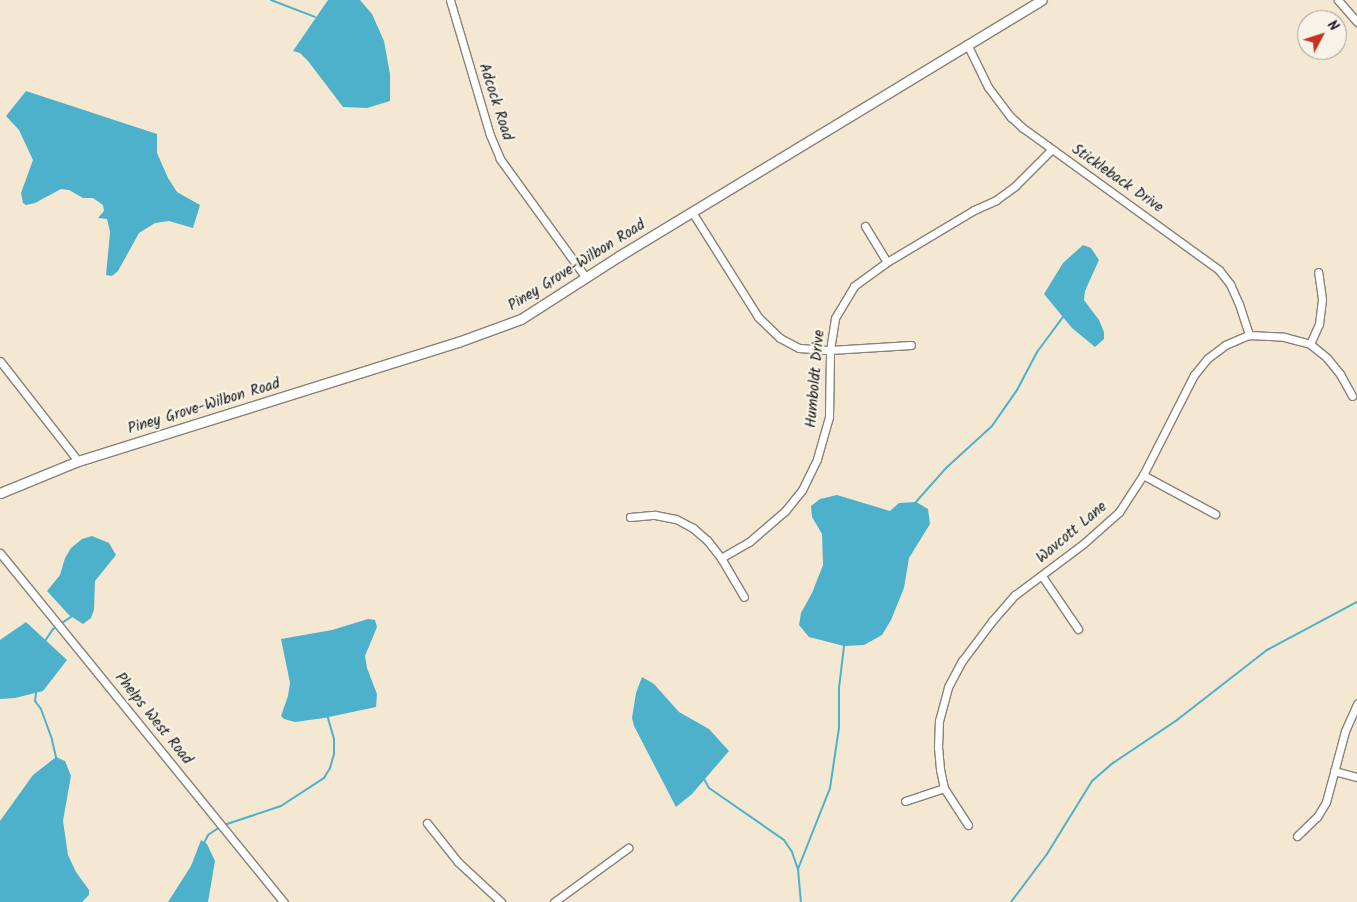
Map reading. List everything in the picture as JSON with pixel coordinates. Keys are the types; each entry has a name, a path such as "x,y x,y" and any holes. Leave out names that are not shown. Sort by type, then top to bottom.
{"street":[{"name":"Adcock Road","path":"450,0 490,135 500,159 586,278"},
{"name":"Piney Grove-Wilbon Road","path":"0,493 78,461 449,344 521,319 692,212 1042,0"},
{"path":"1338,0 1357,22"},
{"name":"Stickleback Drive","path":"967,44 988,87 1011,117 1052,150 1219,270 1230,284 1249,335"},
{"name":"Humboldt Drive","path":"721,558 749,542 785,511 802,490 819,452 829,417 830,350 835,318 845,298 854,286 887,262 974,210 996,200 1015,186 1052,150"},
{"path":"692,212 758,317 780,338 800,348 830,350 911,345"},
{"path":"865,226 887,262"},
{"path":"1310,344 1319,324 1322,299 1318,272"},
{"name":"Wavcott Lane","path":"968,825 944,788 938,748 939,721 948,687 962,661 992,621 1015,595 1110,522 1125,504 1143,475 1194,375 1208,358 1225,345 1249,335 1284,337 1310,344 1327,358 1340,374 1352,396"},
{"path":"0,361 78,461"},
{"path":"1143,475 1215,514"},
{"path":"630,517 655,515 676,519 694,528 708,540 744,597"},
{"name":"Phelps West Road","path":"0,553 284,902"},
{"path":"1042,576 1078,629"},
{"path":"1297,836 1312,824 1322,809 1345,731 1357,704"},
{"path":"1334,771 1357,777"},
{"path":"905,801 944,788"},
{"path":"427,823 458,862 501,902"},
{"path":"554,902 628,848"}],"water":[{"path":"328,0 360,0 372,14 384,41 390,74 390,101 367,108 343,107 308,61 300,53 293,51"},
{"path":"26,91 157,134 157,153 168,178 177,192 200,205 193,228 169,221 155,223 139,233 118,271 112,276 106,275 110,232 107,219 98,218 104,211 103,205 93,198 83,198 69,190 61,189 35,203 26,205 23,203 21,193 33,160 19,130 6,116"},
{"path":"1083,245 1091,248 1099,260 1085,291 1084,300 1099,320 1104,332 1104,339 1095,347 1072,328 1044,294 1063,263"},
{"path":"837,495 890,511 899,503 916,502 928,509 930,524 909,558 904,588 891,620 882,635 864,645 844,646 809,637 799,625 801,613 812,593 823,565 822,534 812,517 811,506 820,499"},
{"path":"92,536 109,543 116,555 95,581 94,610 91,618 83,624 69,615 47,591 60,575 65,558 71,548 82,539"},
{"path":"368,619 375,620 377,627 365,656 367,668 377,694 376,707 295,722 284,719 281,716 290,683 281,639 332,630"},
{"path":"26,622 67,660 43,691 15,698 0,699 0,640"},
{"path":"642,677 654,684 679,712 709,729 729,751 692,794 676,807 634,726 632,718 636,693"},
{"path":"56,757 65,761 71,776 63,821 68,855 76,872 89,890 89,895 82,902 0,902 0,821 33,775"},
{"path":"201,840 207,844 215,861 208,902 168,902 191,866"}],"waterway":[{"path":"271,0 315,17"},
{"path":"915,503 946,468 992,426 1017,390 1037,352 1063,317"},
{"path":"1011,902 1047,854 1092,781 1113,763 1177,720 1267,650 1357,602"},
{"path":"45,641 53,629 72,616"},
{"path":"798,869 830,788 839,728 839,688 844,646"},
{"path":"36,692 35,701 41,709 56,758"},
{"path":"224,825 281,806 324,778 330,768 334,754 334,739 327,715"},
{"path":"704,779 709,788 784,840 792,852 798,869 801,902"},
{"path":"204,843 208,835 220,827"}]}
